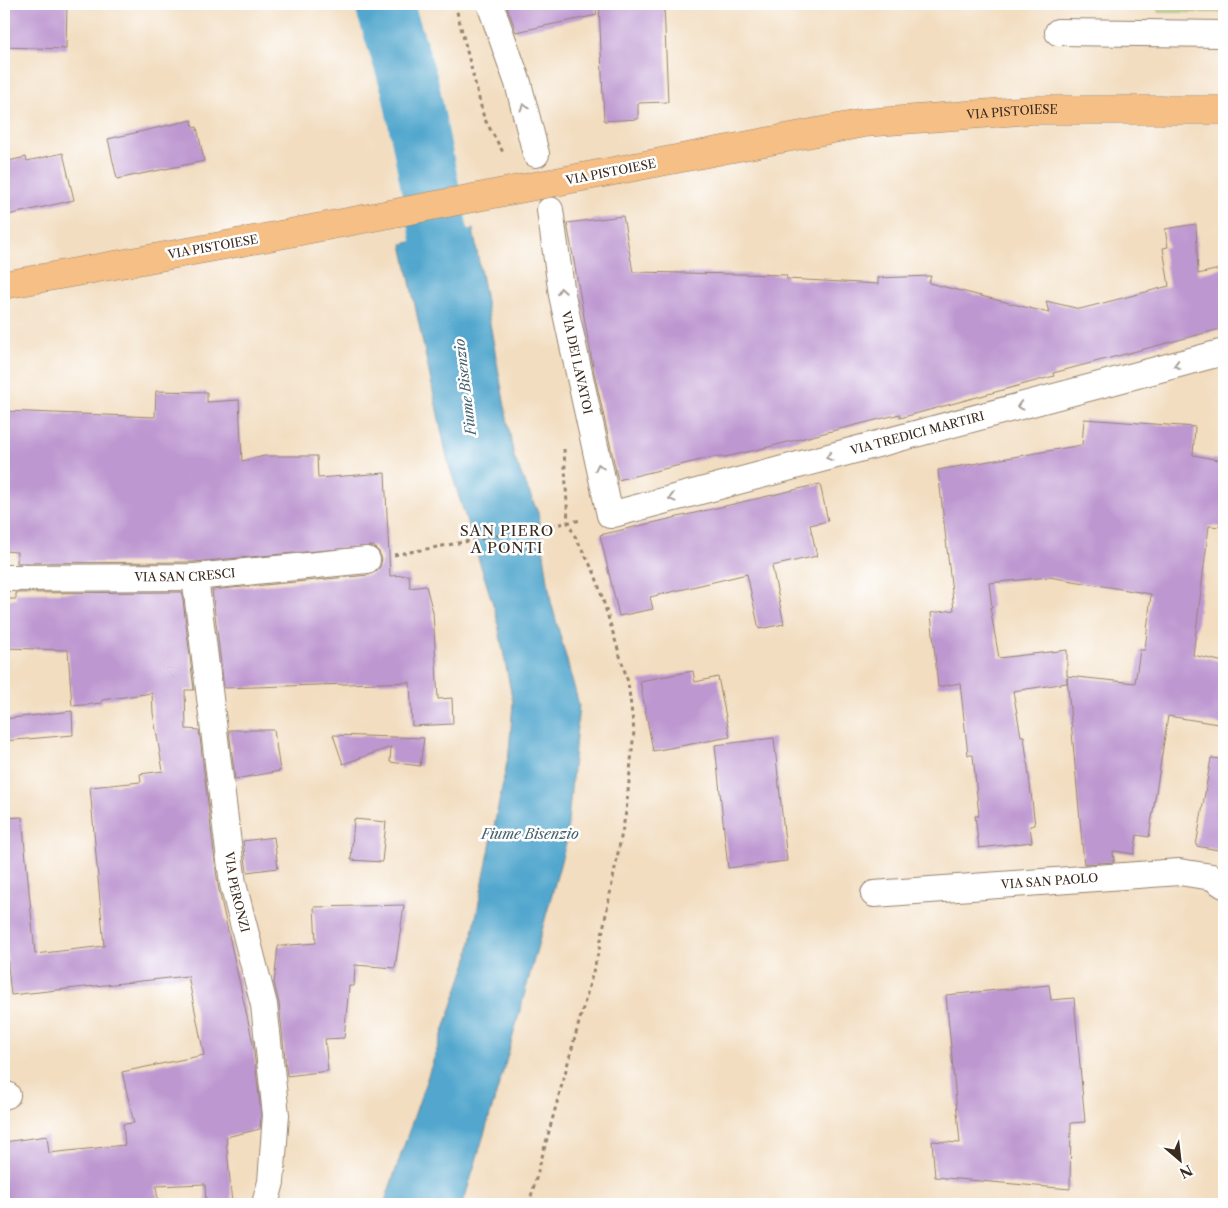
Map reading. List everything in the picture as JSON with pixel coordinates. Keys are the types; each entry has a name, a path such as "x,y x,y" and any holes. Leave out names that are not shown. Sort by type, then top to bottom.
{"main road":[{"name":"VIA PISTOIESE","path":"4,285 524,189 864,123 1032,110 1224,110"}],"street":[{"path":"490,4 518,83 536,154"},
{"path":"1058,32 1222,34"},
{"name":"VIA DEI LAVATOI","path":"550,210 598,517"},
{"name":"VIA TREDICI MARTIRI","path":"598,517 1224,352"},
{"name":"VIA SAN CRESCI","path":"4,578 195,576 367,560"},
{"name":"VIA PERONZI","path":"195,576 233,884 264,1005 276,1115 272,1182 265,1204"},
{"name":"VIA SAN PAOLO","path":"874,894 1179,872 1212,877 1224,884"}],"path":[{"path":"455,4 484,118 524,189"},
{"path":"1222,34 1224,110"},
{"path":"418,550 598,517"},
{"path":"529,1204 599,950 626,812 634,730 628,682 595,574 568,523"}],"green space":[{"path":"1158,4 1224,4 1224,12 1158,12"}],"water":[{"name":"Fiume Bisenzio","path":"473,229 514,457 538,513 551,602 579,705 566,843 505,1065 463,1204 384,1204 467,962 509,752 513,703 496,614 448,462 402,244"}],"building":[{"path":"4,4 67,4 66,49 4,47"},
{"path":"506,4 595,4 597,15 516,32"},
{"path":"599,4 664,4 668,102 638,103 638,119 604,121"},
{"path":"192,120 193,128 197,127 204,161 117,179 108,139"},
{"path":"63,153 74,200 4,216 4,162 26,157 27,161"},
{"path":"623,216 633,272 786,275 787,279 878,284 878,278 931,276 929,283 1049,313 1046,301 1080,309 1169,286 1163,248 1168,247 1165,229 1196,224 1198,274 1224,268 1224,328 1053,373 1054,376 900,418 900,414 760,449 725,457 713,457 618,480 594,372 567,223"},
{"path":"156,391 207,392 207,402 239,400 242,461 265,456 317,456 318,478 385,473 390,576 409,575 410,588 426,586 433,612 438,699 452,698 453,724 412,726 410,682 224,688 212,590 369,575 380,567 382,559 379,552 373,546 194,562 17,563 17,552 4,551 4,411 155,417"},
{"path":"1084,419 1195,427 1193,455 1224,461 1224,527 1209,526 1193,655 1224,662 1224,725 1168,716 1149,837 1137,835 1134,854 1113,851 1114,862 1084,864 1067,677 1067,683 1013,691 1021,736 1024,736 1035,825 1030,826 1032,842 979,848 975,816 979,816 973,755 968,755 960,683 938,687 931,613 954,610 938,470 1082,445","holes":["1049,577 1151,594 1145,650 1140,650 1135,683 1067,676 1067,650 999,658 990,607 992,607 989,583"]},
{"path":"820,484 828,521 810,525 817,556 772,566 784,624 759,629 747,574 650,597 653,609 619,616 600,535"},
{"path":"182,592 194,690 185,690 186,729 199,730 218,886 253,1043 261,1115 260,1129 226,1137 232,1204 206,1204 205,1184 156,1186 158,1201 124,1204 4,1204 4,1142 47,1136 49,1153 125,1145 123,1124 134,1123 122,1072 204,1055 188,976 11,995 4,926 4,818 22,817 35,954 104,946 90,787 141,782 140,774 163,771 153,713 152,693 102,700 102,703 72,706 68,650 4,648 4,599 16,599 16,593"},
{"path":"693,671 695,682 718,677 730,737 653,751 640,681"},
{"path":"72,711 73,735 4,741 4,719"},
{"path":"229,730 274,730 280,771 235,779"},
{"path":"333,735 424,738 420,766 390,762 391,747 343,764"},
{"path":"774,738 787,861 728,868 715,745"},
{"path":"1211,758 1224,759 1224,851 1196,846"},
{"path":"354,819 386,822 382,862 351,860"},
{"path":"274,837 278,868 247,872 243,841"},
{"path":"404,905 395,968 355,965 354,986 349,986 344,1038 325,1039 328,1071 287,1076 279,1003 274,983 278,946 316,943 314,907"},
{"path":"1049,985 1051,1000 1074,998 1085,1122 1071,1123 1070,1189 935,1177 932,1141 960,1143 946,995"}],"waterway":[{"name":"Fiume Bisenzio","path":"384,4 410,86 455,313"}],"district":[{"name":"SAN PIERO A PONTI","path":"507,540"}]}
